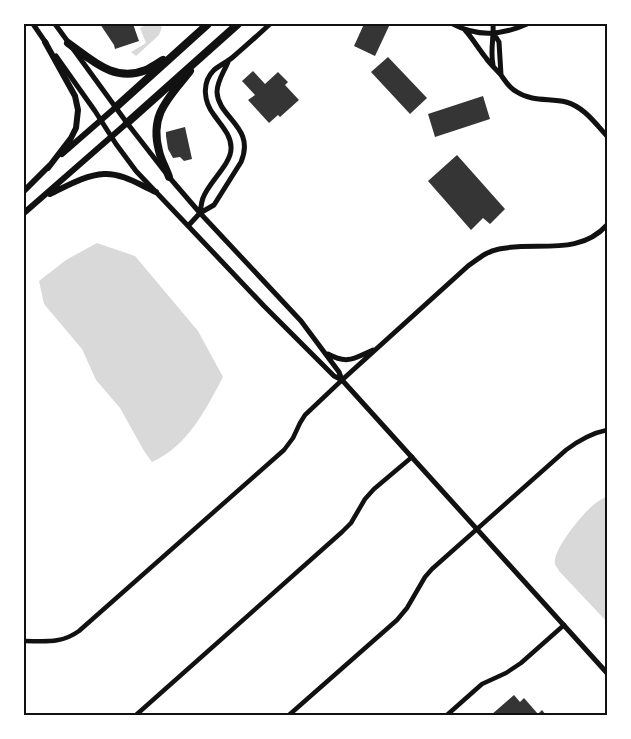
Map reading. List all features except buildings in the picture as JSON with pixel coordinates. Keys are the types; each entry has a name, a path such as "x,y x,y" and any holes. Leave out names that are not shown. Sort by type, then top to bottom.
{"highway":[{"path":"116,107 208,24"},
{"path":"127,123 238,24"},
{"path":"68,43 98,65 124,74 146,70 178,51"},
{"path":"169,177 159,153 156,125 166,101 204,54"}],"main road":[{"path":"45,42 75,96 78,110 76,128 71,138 48,168"},
{"path":"24,191 116,107"},
{"path":"24,213 127,123"},
{"path":"42,198 85,178 105,174 126,178 156,192"}],"street":[{"path":"33,24 136,171 264,306 334,376 342,380 607,673"},
{"path":"56,24 127,123 169,177 200,214 301,320 339,372 342,380"},
{"path":"200,214 203,198 224,166 232,148 228,134 212,113 205,96 209,77 215,69 228,62 270,24"},
{"path":"453,24 465,30 494,34 527,24"},
{"path":"493,24 494,34 491,43 492,62 495,69"},
{"path":"465,30 474,39 485,57 508,85 517,93 537,99 564,101 580,108 607,136"},
{"path":"494,34 500,46 501,75"},
{"path":"188,226 200,214 214,205 244,156 244,141 241,134 221,105 218,97 218,83 228,62"},
{"path":"24,641 60,640 70,637 79,631 284,450 294,438 305,415 464,269 485,254 498,249 581,243 593,237 607,225"},
{"path":"325,352 337,359 346,361 377,349"},
{"path":"289,715 397,620 408,608 425,576 477,529 566,450 590,435 607,430"},
{"path":"136,715 342,532 351,523 365,499 412,457"},
{"path":"447,715 482,684 506,673 521,663 564,625"}],"shaded area":[{"path":"148,24 157,24 162,27 159,35 136,56 131,52 146,43 140,28"},
{"path":"97,243 135,256 198,331 223,377 203,414 186,437 165,455 152,462 120,408 96,380 82,349 44,304 39,281 66,260"},
{"path":"607,496 607,622 559,571 555,564 555,558 562,543 574,526 586,512"}]}
